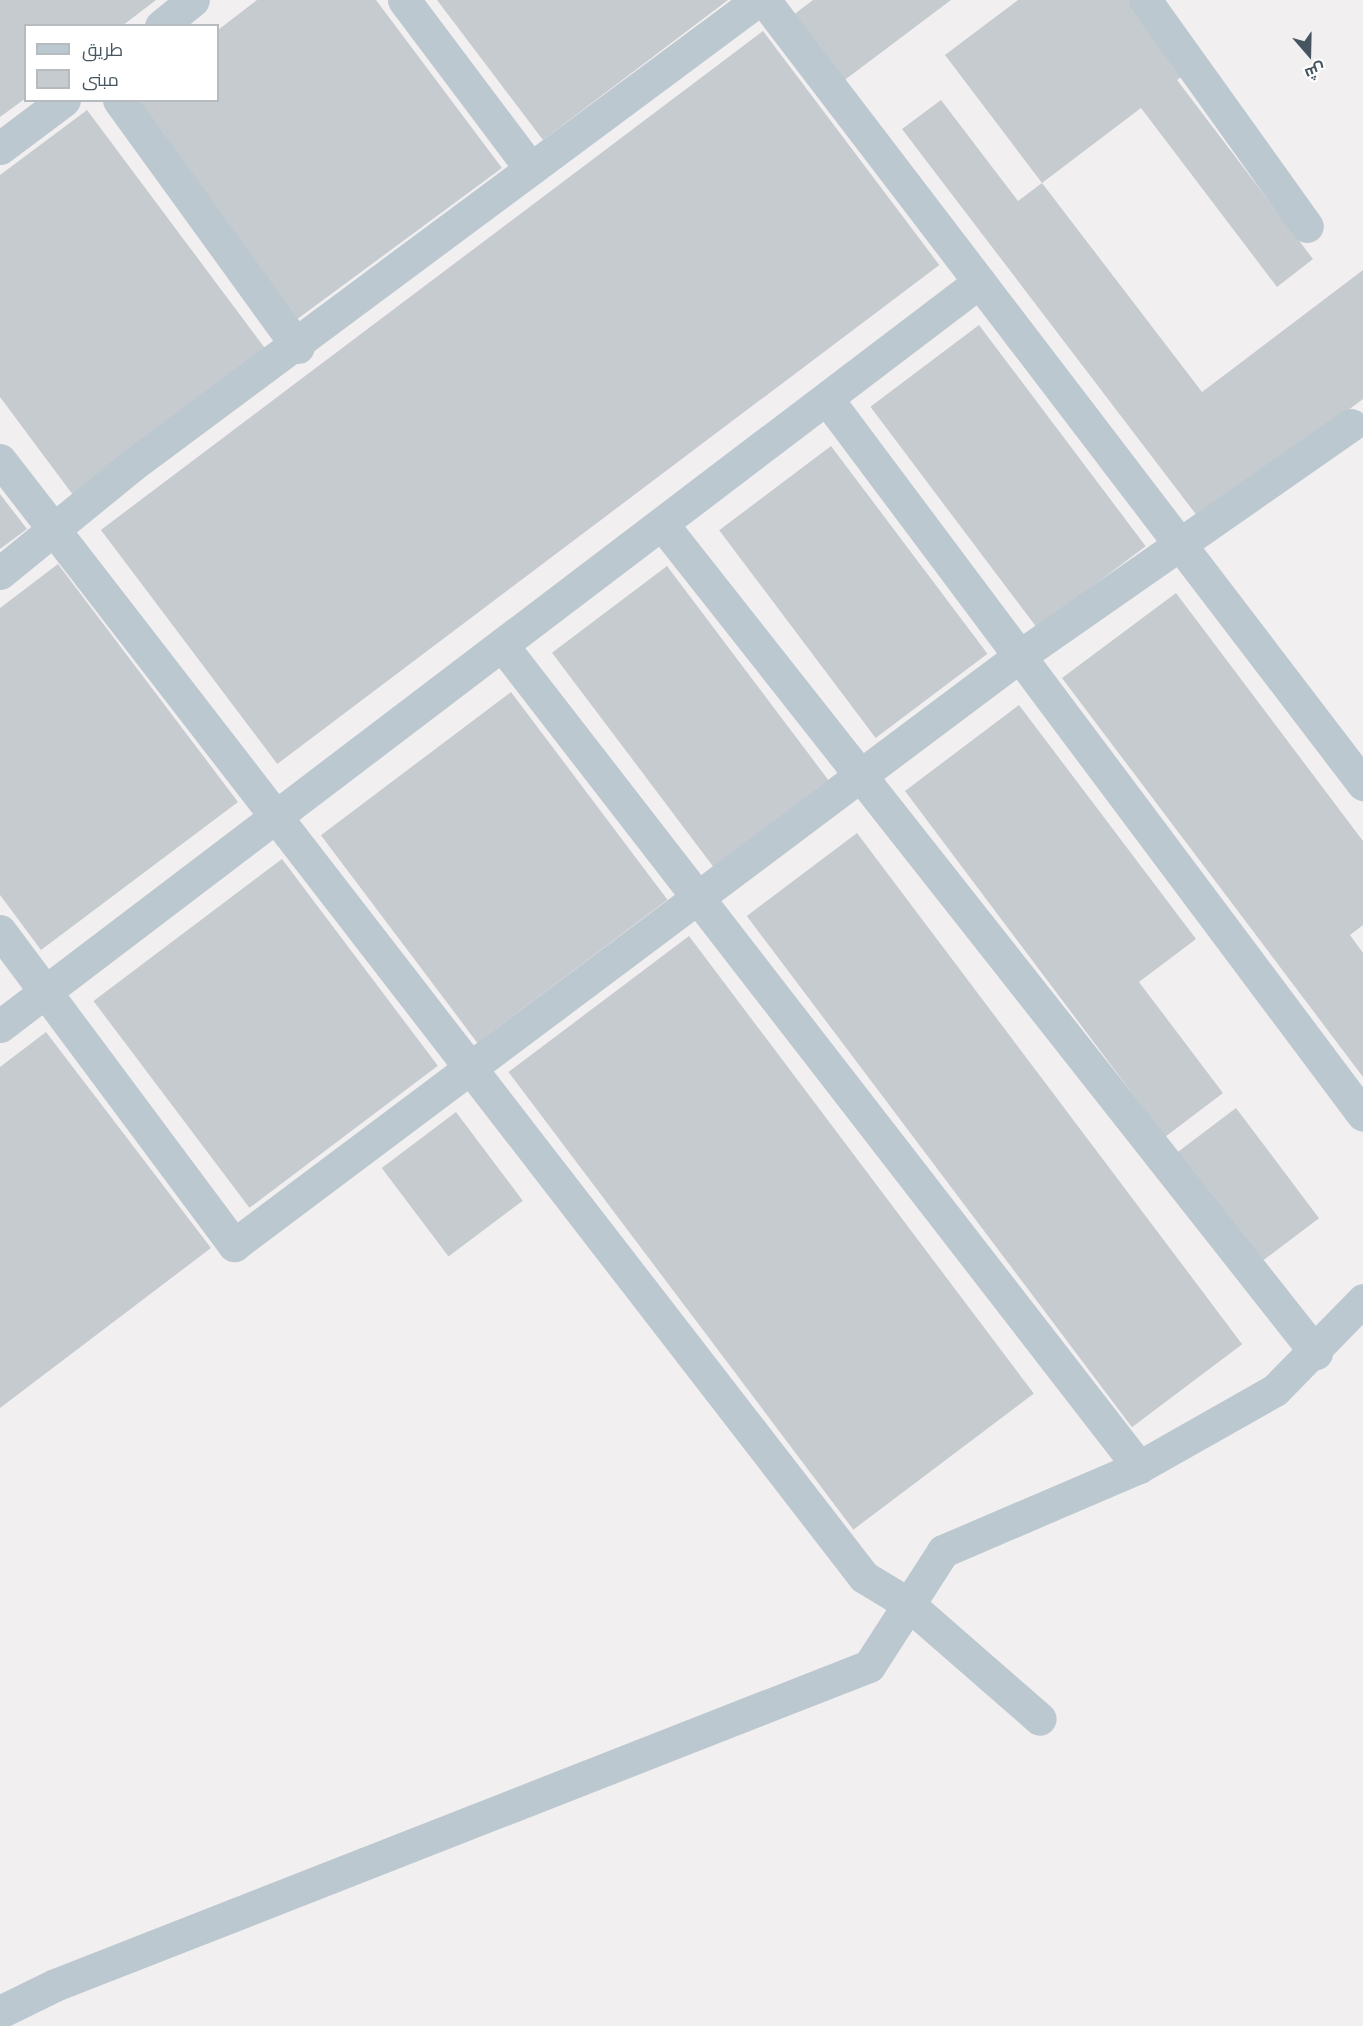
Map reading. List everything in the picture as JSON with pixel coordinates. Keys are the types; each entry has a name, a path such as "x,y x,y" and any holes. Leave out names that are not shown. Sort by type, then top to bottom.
{"street":[{"path":"163,24 193,0"},
{"path":"404,0 531,169"},
{"path":"0,573 131,466 298,346 758,0"},
{"path":"764,0 1363,784"},
{"path":"1145,0 1306,226"},
{"path":"0,148 61,102"},
{"path":"120,102 298,346"},
{"path":"0,1026 979,282"},
{"path":"827,399 1021,655 1363,1115"},
{"path":"0,931 234,1245 469,1066 1021,655 1178,543 1351,425"},
{"path":"0,460 864,1578 907,1603 1040,1719"},
{"path":"662,524 1316,1353"},
{"path":"502,645 695,897 1139,1467"},
{"path":"0,2012 66,1981 869,1666 907,1603 944,1551 1139,1467 1275,1390 1316,1353 1363,1300"}],"building":[{"path":"0,0 156,0 125,24 24,24 24,99 0,117"},
{"path":"257,0 376,0 502,168 296,320 134,102 219,102 219,29"},
{"path":"437,0 728,0 543,140"},
{"path":"813,0 951,0 834,88 784,22"},
{"path":"1018,0 1131,0 1187,73 1177,80 1313,259 1277,287 1141,108 1042,183 945,55"},
{"path":"763,31 939,265 277,764 101,530"},
{"path":"941,100 1018,201 1042,183 1202,392 1363,270 1363,399 1201,521 902,129"},
{"path":"87,110 267,351 73,495 0,397 0,175"},
{"path":"979,325 1146,546 1037,628 870,407"},
{"path":"831,446 987,654 876,738 719,530"},
{"path":"0,494 27,529 0,549"},
{"path":"58,564 238,802 41,950 0,895 0,608"},
{"path":"667,566 828,780 713,867 552,653"},
{"path":"1176,593 1363,841 1363,925 1350,935 1363,953 1363,1077 1062,678"},
{"path":"511,692 667,900 477,1043 321,835"},
{"path":"1019,705 1196,939 1139,982 1223,1093 1165,1137 905,791"},
{"path":"857,833 1242,1344 1132,1427 747,916"},
{"path":"282,859 438,1066 249,1208 94,1001"},
{"path":"689,936 1034,1394 853,1530 509,1072"},
{"path":"46,1032 211,1248 0,1408 0,1067"},
{"path":"1236,1108 1319,1218 1259,1263 1176,1153"},
{"path":"456,1112 523,1201 449,1257 382,1168"}]}
